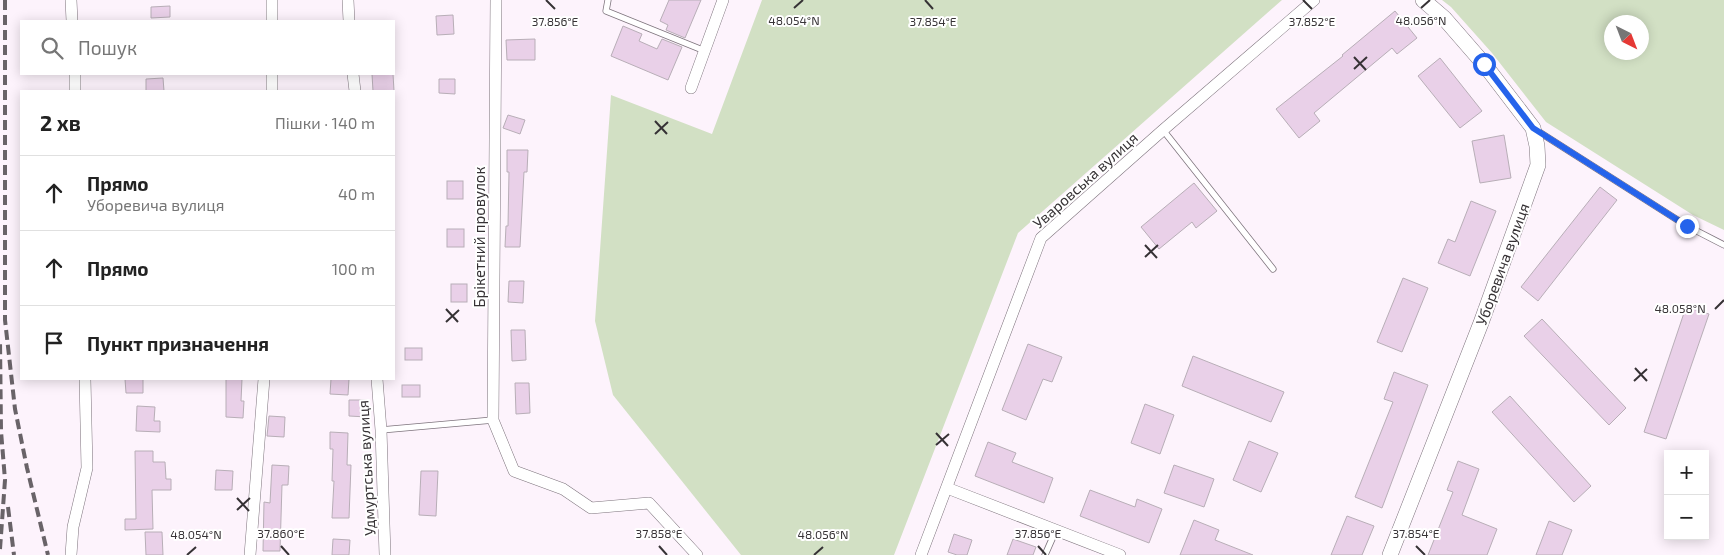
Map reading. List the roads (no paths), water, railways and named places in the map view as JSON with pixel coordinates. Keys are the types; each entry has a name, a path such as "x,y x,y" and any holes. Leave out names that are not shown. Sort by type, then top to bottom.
{"street":[{"path":"71,0 72,20"},
{"path":"272,0 272,20"},
{"path":"348,0 349,20"},
{"name":"Брiкетний провулок","path":"496,0 493,420 514,471 563,489 591,508 650,503 697,555"},
{"path":"691,88 724,0"},
{"name":"Уваровська вулиця","path":"921,555 1042,238 1163,130 1314,0"},
{"name":"Уборевича вулиця","path":"1390,555 1481,323 1538,165 1537,146 1533,128 1484,64 1444,18 1423,0"},
{"path":"74,75 75,90"},
{"path":"272,75 272,90"},
{"path":"354,75 355,90"},
{"path":"71,555 74,527 87,468 85,380"},
{"path":"250,555 264,380"},
{"name":"Удмуртська вулиця","path":"377,380 381,430 385,555"},
{"path":"947,488 1120,555"}],"lane":[{"path":"608,0 606,11 705,51"},
{"path":"1533,128 1687,226 1724,245"},
{"path":"1163,130 1273,269"},
{"path":"381,430 493,420"},
{"path":"1045,555 1056,530"}],"railway":[{"path":"5,0 5,320 15,409 48,555"},
{"path":"0,340 1,431 5,480 0,549"},
{"path":"8,507 14,555"}]}
